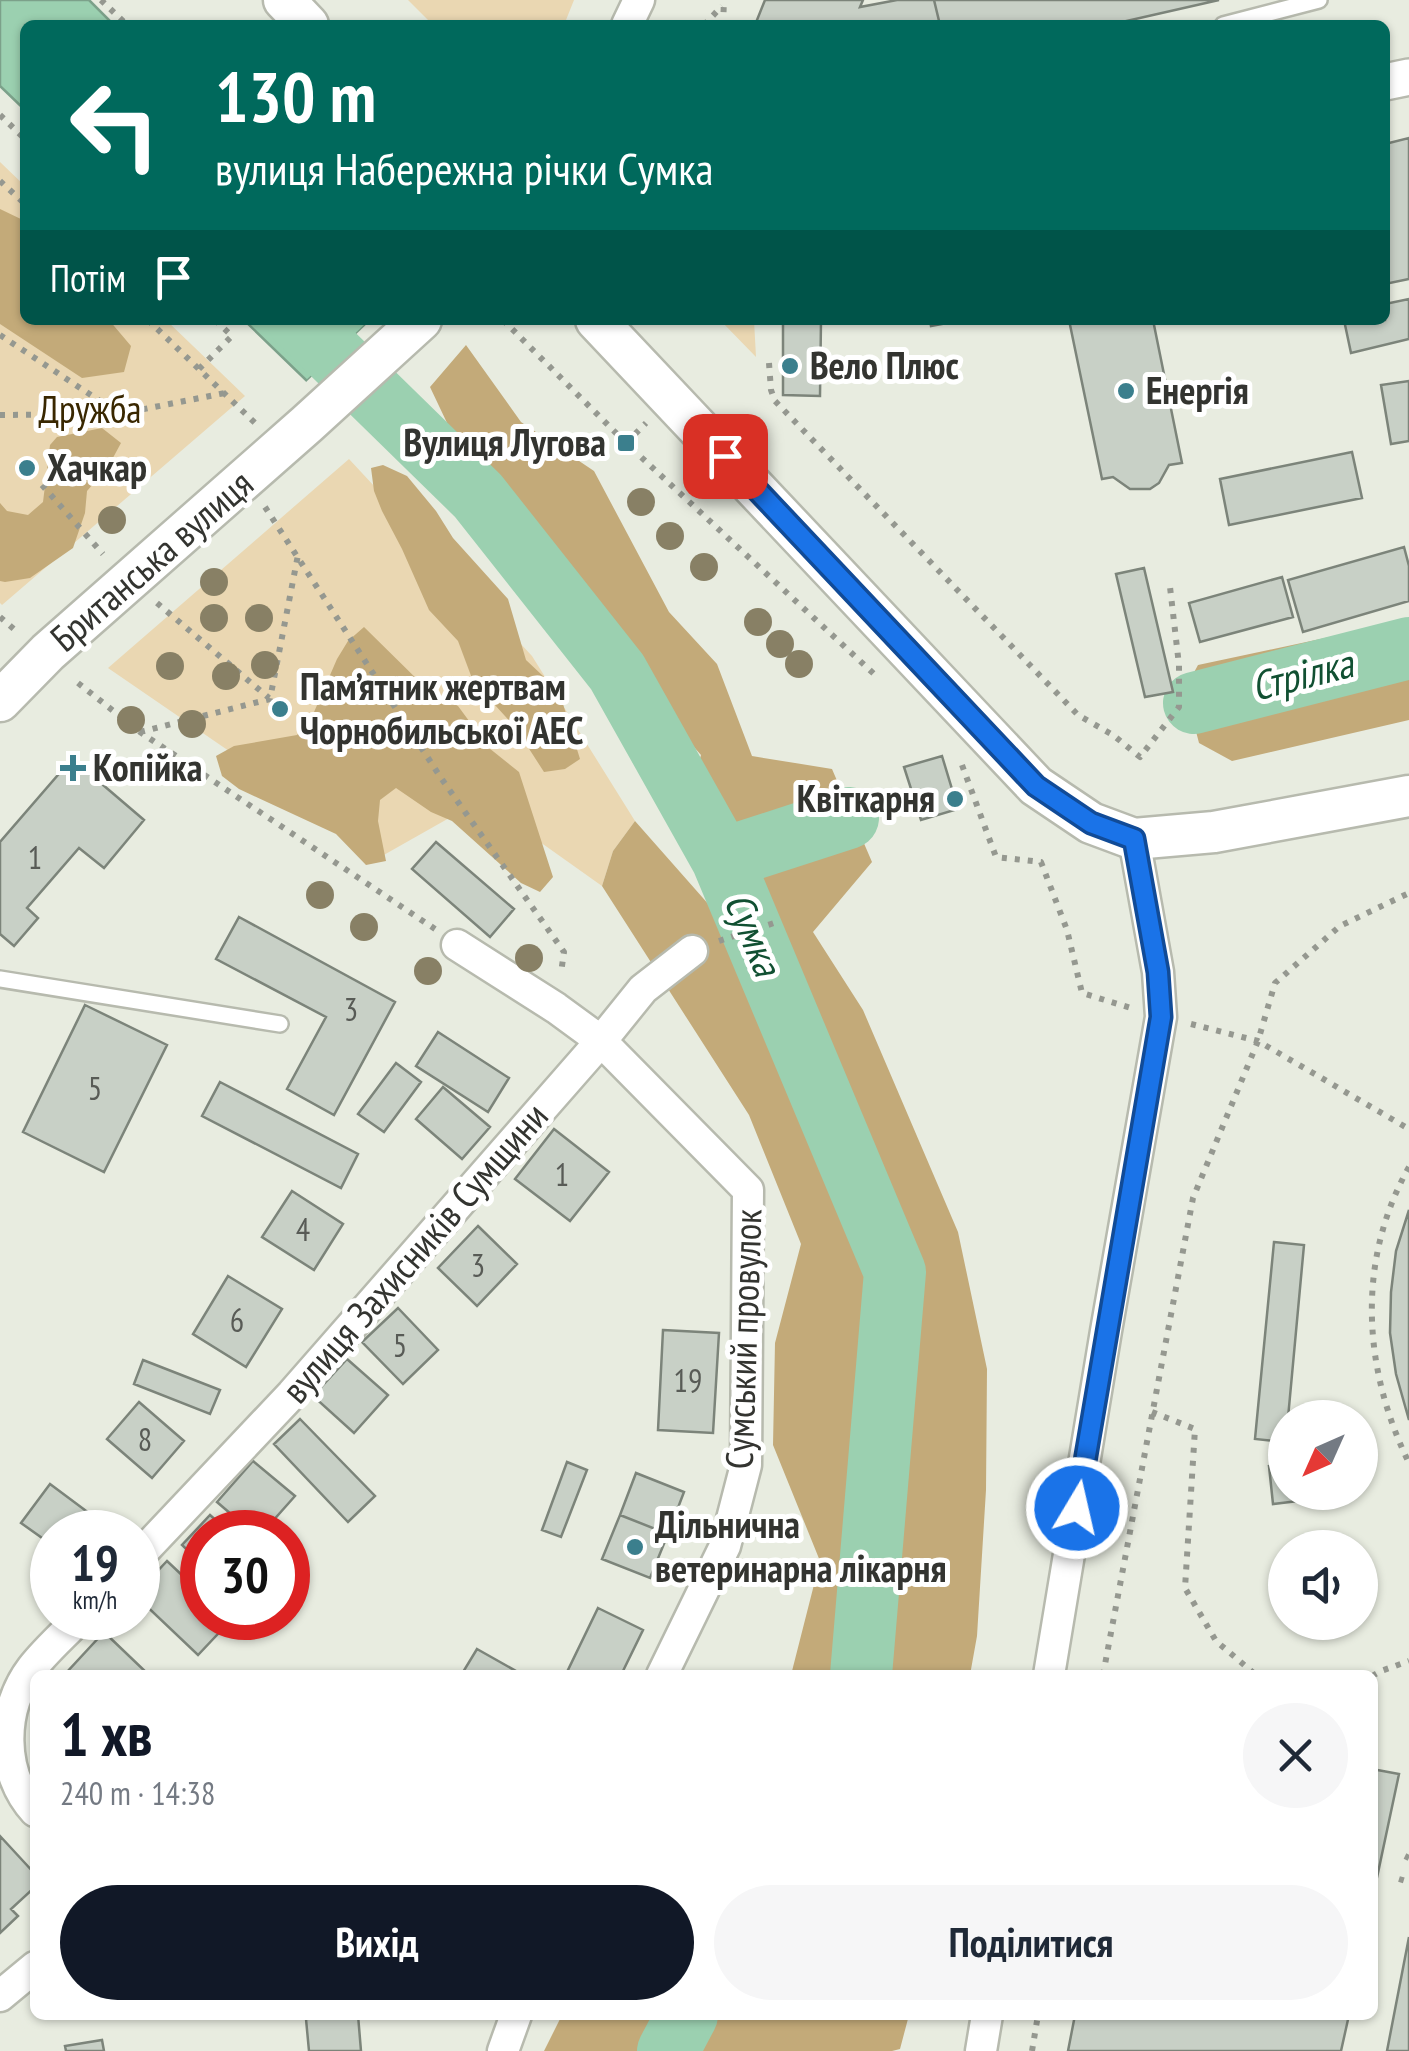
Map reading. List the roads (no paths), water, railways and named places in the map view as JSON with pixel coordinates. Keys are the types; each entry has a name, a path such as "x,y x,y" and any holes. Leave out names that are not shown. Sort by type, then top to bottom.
{"main road":[{"path":"284,0 303,20"},
{"name":"Британська вулиця","path":"0,701 48,652 417,325"},
{"path":"601,325 1036,786 1091,823 1134,839 1214,832 1409,796"}],"street":[{"path":"1050,1670 1161,1017 1158,972 1134,839"},
{"name":"Сумський провулок","path":"457,944 601,1042 748,1190 746,1464 725,1546 664,1670"},
{"name":"вулиця Захисників Сумщини","path":"160,1534 292,1394 601,1042 643,988 692,951"},
{"path":"30,1806 21,1797 6,1750 8,1715 30,1670 59,1640"},
{"path":"0,1996 30,1971"},
{"path":"503,2051 514,2020"},
{"path":"981,2051 986,2020"}],"lane":[{"path":"1243,20 1319,0"},
{"path":"0,978 280,1024"}],"waterway":[{"name":"Сумка","path":"303,325 478,496 617,672 722,859 895,1272 861,1670"},
{"name":"Стрілка","path":"1194,703 1409,648"},
{"name":"Стрілка","path":"722,859 848,818"},
{"name":"Сумка","path":"668,2051 684,2020"}],"place":[{"name":"Вело Плюс","path":"790,366"},
{"name":"Енергія","path":"1126,391"},
{"name":"Вулиця Лугова","path":"626,443"},
{"name":"Хачкар","path":"27,468"},
{"name":"Пам’ятник жертвам Чорнобильської АЕС","path":"280,709"},
{"name":"Копійка","path":"73,768"},
{"name":"Квіткарня","path":"955,799"},
{"name":"Дільнична ветеринарна лікарня","path":"635,1547"}],"park label":[{"name":"Дружба","path":"90,410"}]}
